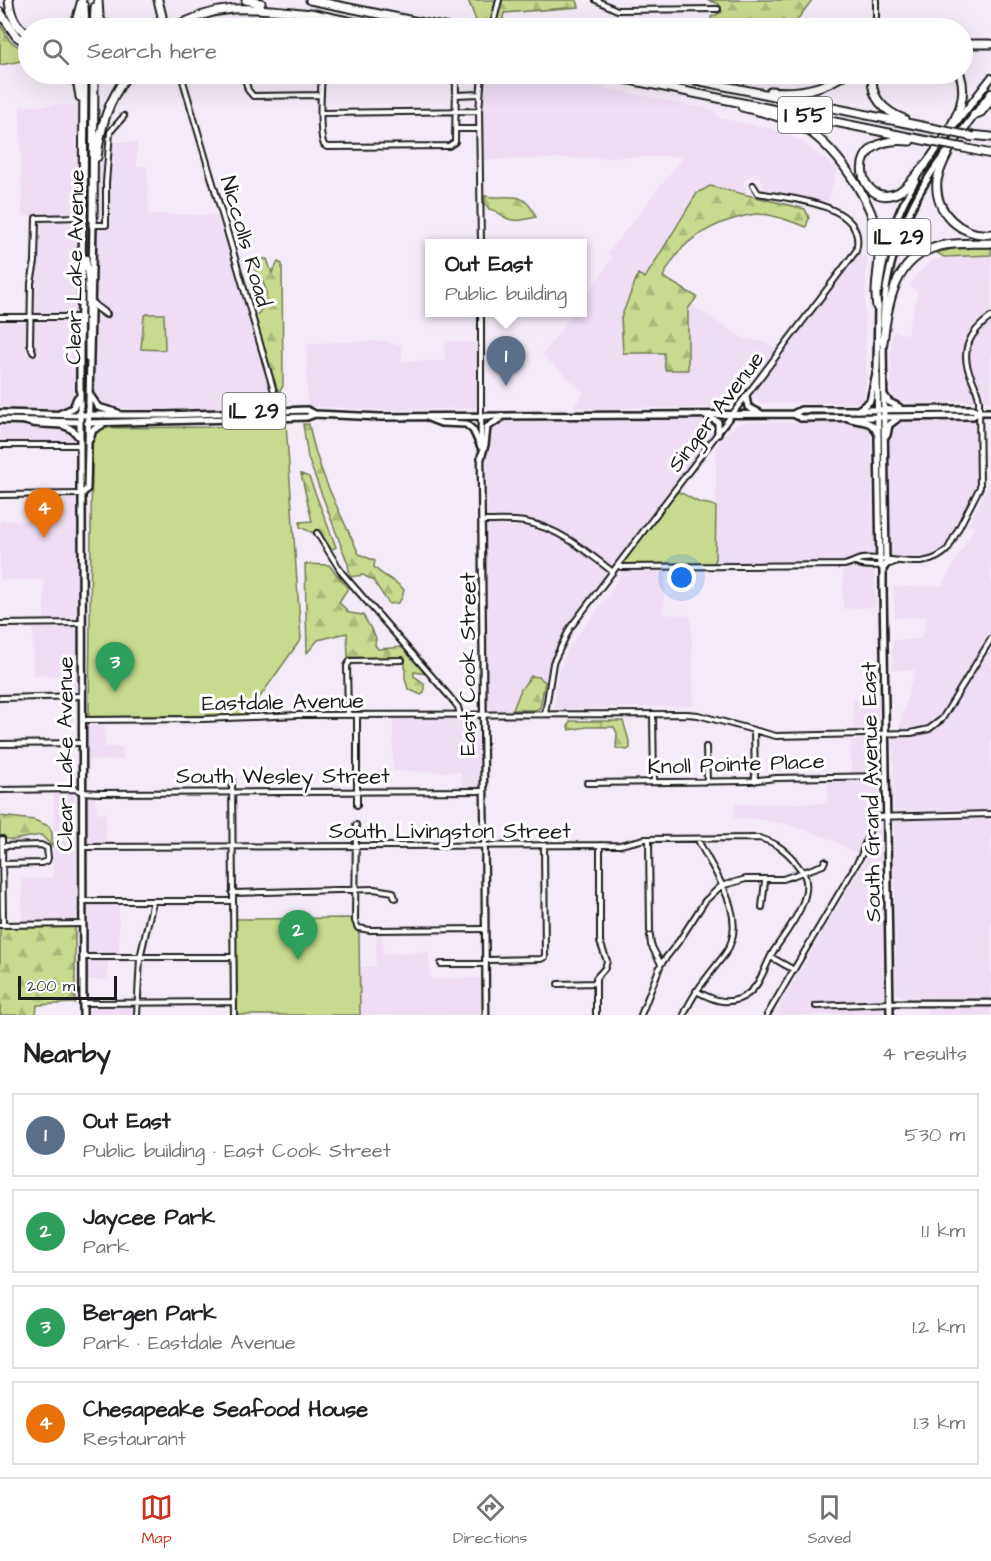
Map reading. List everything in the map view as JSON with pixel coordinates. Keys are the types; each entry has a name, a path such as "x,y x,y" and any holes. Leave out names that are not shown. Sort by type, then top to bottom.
{"highway":[{"path":"9,0 10,12 18,26"},
{"path":"77,18 83,0"},
{"path":"83,0 84,18"},
{"path":"95,18 96,0"},
{"path":"96,0 100,18"},
{"path":"158,0 161,18"},
{"path":"246,0 332,18"},
{"path":"310,0 398,18"},
{"path":"321,0 347,8"},
{"path":"192,18 230,6 313,14"},
{"path":"0,12 12,32 18,37"},
{"path":"973,44 991,44"},
{"name":"IL 29","path":"947,142 991,78"},
{"path":"77,84 84,126"},
{"name":"Clear Lake Avenue","path":"83,218 84,84"},
{"name":"Clear Lake Avenue","path":"93,225 94,84"},
{"path":"93,171 101,128 108,106 122,84"},
{"name":"I 55","path":"652,84 926,142 947,142 991,155"},
{"path":"716,84 794,92 827,84"},
{"name":"I 55","path":"716,84 991,139"},
{"path":"872,84 875,96 884,108 899,117 926,127"},
{"path":"962,84 962,102 947,142 937,182 938,194 942,208 949,218 963,229 991,234"},
{"path":"682,90 791,121 811,133 828,148 855,183 874,222 879,256 875,297 877,307"},
{"name":"IL 29","path":"925,165 974,115 991,93"},
{"path":"974,115 981,112 991,100"},
{"path":"925,165 905,187 888,195 872,190 866,183 862,172 866,154 883,142 898,140 926,142"},
{"path":"883,342 893,288 908,264 921,254 936,247 991,243"}],"main road":[{"name":"IL 29","path":"793,414 801,418 881,418 884,393 883,342 886,290 899,237 947,142"},
{"name":"IL 29","path":"858,410 870,401 877,369 877,307 881,276 893,230 907,197 925,165"},
{"name":"Clear Lake Avenue","path":"83,218 83,247 88,282 80,346 79,442 80,491 82,494 84,1015"},
{"name":"Clear Lake Avenue","path":"82,494 87,489 91,372 84,317 92,301 93,225"},
{"path":"92,301 106,314"},
{"path":"59,414 70,410 77,401 77,352 80,346"},
{"path":"877,369 881,410 972,409 991,412"},
{"path":"90,393 97,406 125,415"},
{"path":"884,393 892,404 913,409"},
{"path":"746,397 748,407 764,415"},
{"name":"IL 29","path":"0,420 108,423 278,414 307,410 315,414 424,417 764,415 793,414 801,410 881,410"},
{"path":"881,418 973,416 980,412"},
{"name":"IL 29","path":"0,413 278,414"},
{"path":"705,415 718,422 718,434"},
{"path":"481,458 487,427 504,416"},
{"path":"424,417 441,423 466,424 473,430 481,447"},
{"path":"885,463 887,430 892,423 902,417"},
{"path":"847,418 872,424 878,441"},
{"name":"South Grand Avenue East","path":"881,418 878,441 883,563 890,1015"},
{"name":"South Grand Avenue East","path":"881,418 885,463 883,563"},
{"path":"25,421 33,424 67,425 74,430 79,442"},
{"path":"87,473 90,470 91,434 99,426 108,423"}],"street":[{"path":"494,18 498,0"},
{"path":"596,0 617,10 718,9"},
{"path":"876,0 876,18"},
{"name":"Niccolls Road","path":"184,84 278,414"},
{"path":"247,84 253,96 321,95"},
{"path":"321,84 322,139 324,145 341,147 448,147 453,145 456,140 456,84"},
{"path":"480,84 481,239"},
{"path":"456,94 479,94"},
{"path":"322,113 479,111"},
{"path":"93,225 106,225 105,194 110,132 124,116"},
{"path":"456,129 479,129"},
{"name":"Singer Avenue","path":"545,714 550,675 561,644 618,565 856,251 854,227 838,211 758,193 753,185"},
{"path":"33,352 30,344 31,283 35,262 36,218 83,218"},
{"path":"0,317 84,317"},
{"name":"East Cook Street","path":"481,317 486,1015"},
{"path":"618,565 621,567 655,567 846,565 854,562 860,565 931,560 942,555 948,549 980,487 980,412 978,391 967,366 967,347 975,330 991,317"},
{"path":"0,445 79,442"},
{"path":"0,495 82,494"},
{"path":"483,521 516,521 544,526 567,537 613,572"},
{"path":"317,533 336,565 449,696 458,707 460,715"},
{"path":"0,624 83,623"},
{"name":"Eastdale Avenue","path":"83,720 348,715 693,714 780,736 916,733 936,725 946,713 991,639"},
{"path":"348,715 347,666 350,661 402,660"},
{"path":"0,698 83,696"},
{"path":"653,714 654,782"},
{"path":"357,715 357,805"},
{"path":"754,730 755,781"},
{"path":"0,744 82,743"},
{"path":"706,747 707,782"},
{"name":"Knoll Pointe Place","path":"587,783 755,781 770,778 886,776"},
{"path":"232,778 234,1015"},
{"name":"South Wesley Street","path":"0,790 76,789 82,792 484,791"},
{"path":"768,1015 861,856 866,846 872,819 876,816 991,814"},
{"path":"356,825 355,921 358,928 370,930 485,929"},
{"path":"684,1015 696,991 727,950 733,934 732,910 699,838"},
{"name":"South Livingston Street","path":"82,848 620,845 649,839 759,838 783,848 803,873"},
{"path":"2,839 2,924 83,924"},
{"path":"649,839 651,945 661,964"},
{"path":"2,846 41,845 47,848 48,858 47,861 41,863 2,864"},
{"path":"596,1015 596,978 605,968 607,961 600,942 600,845"},
{"path":"441,964 544,958 544,846"},
{"path":"641,1015 661,964 705,901 721,886 746,879 778,880 823,865 825,861"},
{"path":"696,991 709,998 723,1001 744,997 756,987 804,899 806,886 803,873"},
{"path":"762,907 765,880"},
{"path":"232,893 389,890 393,892 395,898"},
{"path":"82,901 232,901"},
{"path":"137,1015 140,958 153,901"},
{"path":"83,957 233,957"},
{"path":"771,957 794,970"},
{"path":"558,984 596,983"},
{"path":"83,1003 234,1002"},
{"path":"816,1006 991,1003"}],"shaded area":[{"path":"484,84 583,84 714,110 720,118 774,129 801,141 837,169 828,202 764,190 761,179 754,175 744,181 745,194 710,186 696,192 644,277 638,274 621,318 688,309 691,305 744,339 762,341 777,349 733,404 727,407 573,408 584,392 542,355 570,317 587,317 587,294 613,258 607,254 684,156 482,160 481,99"},
{"path":"78,105 81,242 74,399 69,407 60,410 0,409 0,322 36,323 33,293 37,264 38,216 22,216 20,106"},
{"path":"101,142 137,142 137,166 147,166 149,214 217,215 274,403 272,407 187,411 112,408 104,407 95,396 97,328 95,232"},
{"path":"857,254 867,258 866,382 862,400 859,403 760,403 751,395"},
{"path":"991,255 991,401 896,402 891,393 891,343 894,331 907,334 918,293 910,286 915,276 931,261 944,257"},
{"path":"384,341 396,345 402,344 402,361 445,361 445,343 448,341 479,343 475,408 385,410 307,406 307,343"},
{"path":"901,420 972,420 976,423 977,486 945,547 932,557 893,558 888,555 889,433 891,426"},
{"path":"712,421 716,423 717,429 563,634 548,669 543,706 538,711 492,711 488,704 487,437 489,427 496,422"},
{"path":"746,422 862,424 871,431 874,557 836,563 716,565 716,447 726,433 736,425"},
{"path":"0,424 64,428 73,433 75,442 0,443"},
{"path":"991,481 991,810 896,811 894,810 893,743 895,729 899,728 915,670 892,670 892,640 921,639 928,617 894,618 893,587 942,586 975,526 968,525"},
{"path":"57,496 77,497 77,619 44,619 44,580 0,580 0,521 56,520"},
{"path":"874,567 875,607 843,609 843,568"},
{"path":"623,570 666,571 663,614 684,615 691,619 694,706 554,709 558,675 569,647 610,593"},
{"path":"33,628 77,628 77,694 72,695 71,676 33,675"},
{"path":"879,698 879,723 874,728 854,729 853,700"},
{"path":"393,717 469,717 477,719 479,787 462,789 461,772 393,771"},
{"path":"88,725 105,726 105,747 122,747 123,760 88,760"},
{"path":"850,741 879,741 880,771 851,773"},
{"path":"828,781 880,781 880,812 870,816 858,854 826,837 787,824 734,818 735,804 828,803"},
{"path":"54,791 75,792 76,922 22,922 22,879 53,878"},
{"path":"88,795 95,795 97,813 106,813 106,846 88,846"},
{"path":"991,817 991,998 903,997 896,993 894,820"},
{"path":"877,820 881,821 884,1015 774,1015 866,860"},
{"path":"89,903 119,905 119,956 89,955"},
{"path":"376,933 383,933 383,954 429,952 430,979 480,978 481,1015 360,1015 360,967 376,966"},
{"path":"108,959 108,980 87,980 87,960"},
{"path":"90,1005 135,1005 135,1015 90,1015"},
{"path":"927,1008 991,1008 991,1015 927,1015"}],"green space":[{"path":"468,0 577,0 579,7 504,13 503,18 475,18"},
{"path":"708,0 812,0 798,18 711,18 722,12 719,4"},
{"path":"0,24 10,41 18,46 18,62 0,65"},
{"path":"710,186 805,209 809,218 806,227 769,215 744,216 724,222 704,232 681,250 663,277 697,297 688,309 688,370 665,370 664,353 623,353 621,318 638,274 645,278 697,193"},
{"path":"485,196 520,198 531,207 536,217 525,220 506,218 489,209 485,203"},
{"path":"991,247 991,255 944,257 937,253 956,248"},
{"path":"267,259 272,273 278,262 282,264 283,386 280,391 277,389 254,318 261,311 266,291 261,278 251,264"},
{"path":"164,314 165,350 141,349 144,316"},
{"path":"286,423 301,639 247,715 89,717 92,438 101,428 215,427"},
{"path":"303,424 309,424 323,475 359,554 375,561 374,567 404,590 398,603 389,604 373,580 363,575 350,577 348,564 308,458"},
{"path":"301,474 309,477 336,547 333,549 329,547 320,532 313,533 300,527 300,522 312,521"},
{"path":"677,492 716,507 715,562 712,564 625,564 624,560"},
{"path":"305,564 329,565 348,588 339,602 349,613 363,615 376,638 375,645 378,649 404,647 426,674 414,672 414,676 424,683 424,693 421,695 408,689 405,678 405,659 348,657 347,633 318,640 307,653"},
{"path":"531,676 539,677 545,682 540,708 513,710 521,689"},
{"path":"570,721 623,721 630,748 627,750 616,748 617,733 614,727 569,730"},
{"path":"0,816 34,820 49,826 52,833 52,846 41,835 12,840 0,837"},
{"path":"353,918 354,928 359,933 360,1015 237,1015 236,919"},
{"path":"75,926 75,1003 37,1005 36,1015 0,1015 0,927"}],"place":[{"name":"Out East","path":"506,386"},
{"name":"Chesapeake Seafood House","path":"44,538"},
{"name":"Bergen Park","path":"115,692"},
{"name":"Jaycee Park","path":"298,960"}]}
